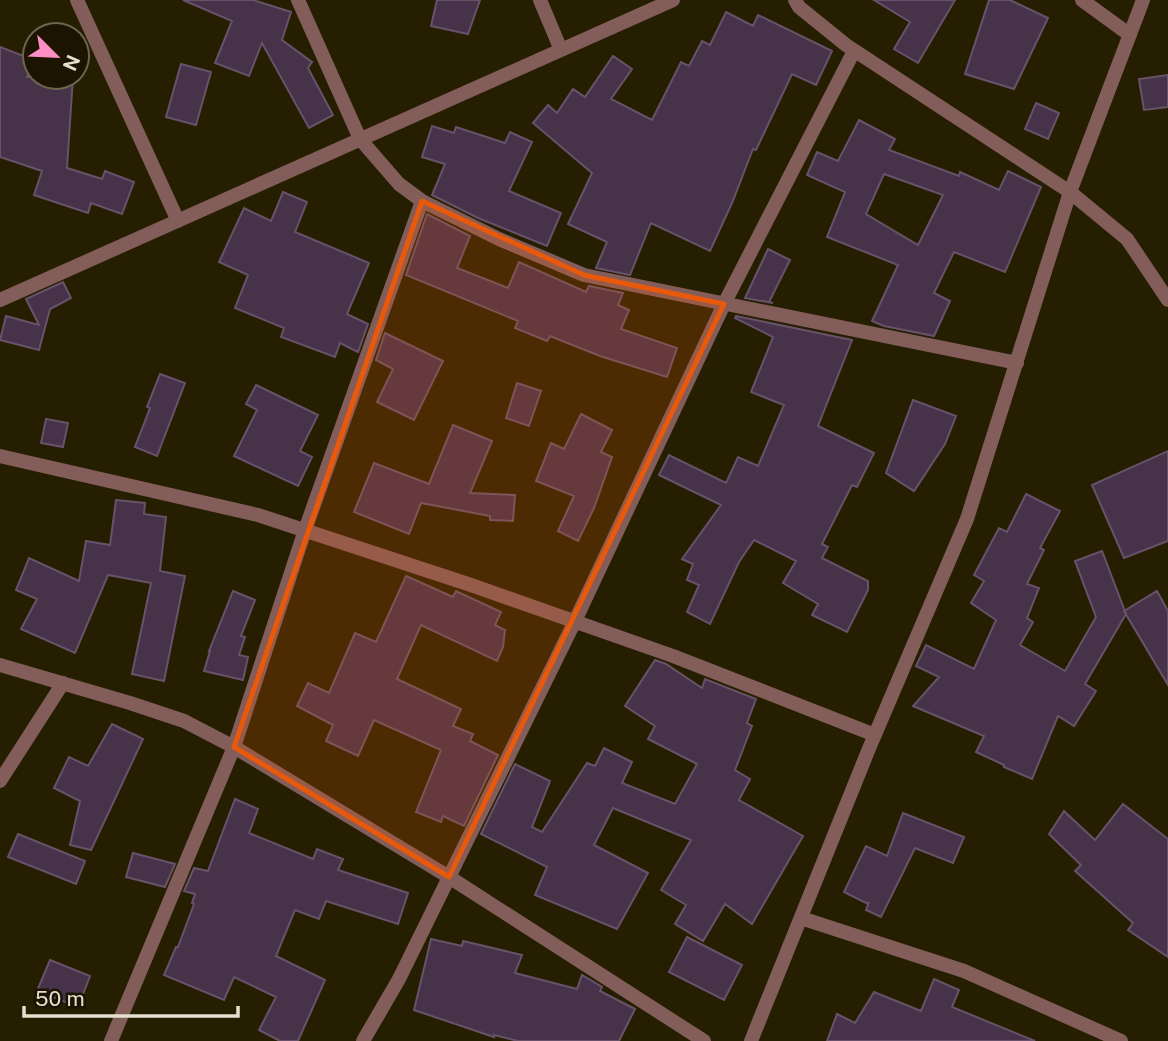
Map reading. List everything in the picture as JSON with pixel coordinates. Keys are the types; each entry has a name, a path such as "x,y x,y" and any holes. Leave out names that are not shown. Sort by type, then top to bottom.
{"street":[{"path":"77,0 178,221"},
{"path":"298,0 360,139 399,184 422,201 499,239 584,275 1017,363"},
{"path":"540,0 561,50"},
{"path":"0,300 673,0"},
{"path":"795,0 799,7 854,51 1070,192 1127,239 1168,300"},
{"path":"1082,0 1130,34"},
{"path":"751,1041 875,735 967,519 1070,192 1143,0"},
{"path":"363,1041 399,979 575,621 724,304 854,51"},
{"path":"111,1041 234,747 305,530 422,201"},
{"path":"0,456 258,515 575,621 875,735"},
{"path":"0,665 184,721 234,747 449,877 704,1041"},
{"path":"0,781 63,683"},
{"path":"801,918 964,971 1121,1041"}],"highlighted area":[{"path":"422,201 584,275 724,304 449,877 234,747"}],"building":[{"path":"183,0 253,0 291,12 282,40 312,62 308,68 333,115 309,128 262,43 249,76 215,63 232,21"},
{"path":"437,0 480,0 468,34 431,26"},
{"path":"874,0 955,0 918,63 894,49 910,22"},
{"path":"989,0 1010,0 1048,18 1014,89 965,74"},
{"path":"726,12 753,26 758,15 832,51 816,85 792,74 756,150 753,149 710,251 651,223 630,275 596,268 607,242 568,224 592,173 533,123 548,105 557,113 573,89 585,97 613,56 632,69 611,99 652,120 681,62 689,66 702,41 710,45"},
{"path":"0,47 21,55 21,91 72,91 67,168 102,179 105,171 134,182 122,214 91,203 88,213 34,195 42,171 0,157"},
{"path":"181,64 211,72 196,125 166,117"},
{"path":"1168,75 1168,107 1144,110 1139,79"},
{"path":"1036,103 1059,113 1048,139 1025,129"},
{"path":"859,120 895,139 889,150 959,176 960,172 999,190 1008,171 1041,187 1005,272 954,252 934,293 950,301 934,336 872,321 898,265 827,237 845,192 807,175 817,152 838,161","holes":["884,174 943,195 918,245 866,214"]},
{"path":"432,126 454,133 456,127 505,143 510,132 532,142 509,191 561,213 547,246 478,218 432,195 445,164 422,157"},
{"path":"283,192 307,202 295,232 369,263 347,314 368,324 358,352 340,343 335,357 281,337 284,328 235,308 248,275 219,262 244,208 271,221"},
{"path":"427,214 470,236 457,268 508,288 519,262 586,292 589,286 623,293 618,305 629,310 621,329 677,348 667,377 600,356 550,336 547,341 515,328 518,321 406,275"},
{"path":"768,249 790,260 769,302 773,303 745,298"},
{"path":"63,282 71,298 50,309 39,350 0,340 6,316 39,325 26,299"},
{"path":"736,316 852,340 818,426 874,453 857,487 852,485 822,544 828,547 822,558 868,581 868,590 847,632 812,615 818,604 783,583 796,561 754,540 739,562 710,624 687,612 699,585 687,580 693,564 682,559 721,505 659,475 669,455 726,483 738,457 758,466 784,405 751,392 773,337 735,318"},
{"path":"385,333 443,361 414,420 377,402 393,369 376,360"},
{"path":"160,374 185,383 157,456 135,447"},
{"path":"517,383 541,391 529,426 506,418"},
{"path":"256,385 318,415 300,451 312,457 298,486 234,456 257,410 246,404"},
{"path":"913,400 956,416 945,444 914,491 886,473"},
{"path":"581,414 612,430 601,452 612,457 594,508 578,541 558,531 574,496 536,481 551,443 564,449"},
{"path":"46,419 68,423 63,447 41,443"},
{"path":"453,425 492,441 470,493 515,495 513,521 490,520 490,516 421,503 409,534 354,512 374,463 429,484"},
{"path":"1168,451 1168,541 1124,558 1092,485"},
{"path":"1026,494 1060,511 1040,548 1044,550 1027,584 1039,588 1027,618 1033,622 1020,645 1065,671 1096,617 1075,561 1102,551 1126,614 1085,684 1096,691 1074,726 1058,716 1032,779 976,752 984,736 913,706 939,677 916,666 926,645 974,669 996,620 971,603 984,581 974,575 999,528 1007,532"},
{"path":"116,500 145,503 144,514 166,517 160,571 185,576 164,681 132,674 151,583 108,575 75,653 21,629 37,599 16,590 29,558 79,581 86,541 110,545"},
{"path":"406,576 453,597 456,591 501,612 495,625 505,630 503,647 497,661 421,625 397,679 461,709 453,726 473,734 470,741 498,755 464,826 443,816 441,822 416,812 441,750 374,720 358,756 326,741 333,725 297,706 308,683 329,693 355,633 376,642"},
{"path":"233,591 255,600 241,636 245,637 239,655 248,657 243,680 204,671 209,651"},
{"path":"1157,591 1168,611 1168,685 1124,611"},
{"path":"655,660 666,664 702,688 705,679 756,699 747,723 752,726 735,770 750,779 739,800 803,836 752,924 725,904 703,941 675,924 686,905 661,890 691,840 613,808 594,845 648,873 617,929 535,895 547,867 481,834 515,764 550,781 532,827 542,832 587,763 595,766 604,748 632,762 622,783 675,804 697,764 648,739 655,726 625,706"},
{"path":"112,724 143,739 91,850 70,845 80,801 54,788 69,757 88,766"},
{"path":"235,799 258,809 249,833 313,859 317,849 343,859 338,870 408,893 398,924 326,901 319,919 295,910 276,956 325,980 298,1041 280,1041 259,1030 276,997 234,977 224,1000 164,975 194,904 195,894 184,891 194,868 208,871"},
{"path":"1123,804 1168,839 1168,957 1128,930 1133,923 1075,871 1081,865 1049,834 1064,811 1095,840"},
{"path":"903,813 964,837 953,863 915,848 881,917 866,910 869,902 868,904 844,892 866,846 887,856"},
{"path":"18,834 85,861 76,884 8,857"},
{"path":"133,853 175,864 165,887 126,877"},
{"path":"687,937 742,965 724,1000 669,972"},
{"path":"431,939 462,946 463,941 522,955 515,973 577,989 582,975 602,987 600,991 635,1009 619,1041 518,1041 494,1037 414,1010"},
{"path":"50,960 90,976 78,1007 37,991"},
{"path":"934,979 959,990 952,1007 1035,1041 827,1041 837,1014 855,1023 874,992 921,1011"}]}
